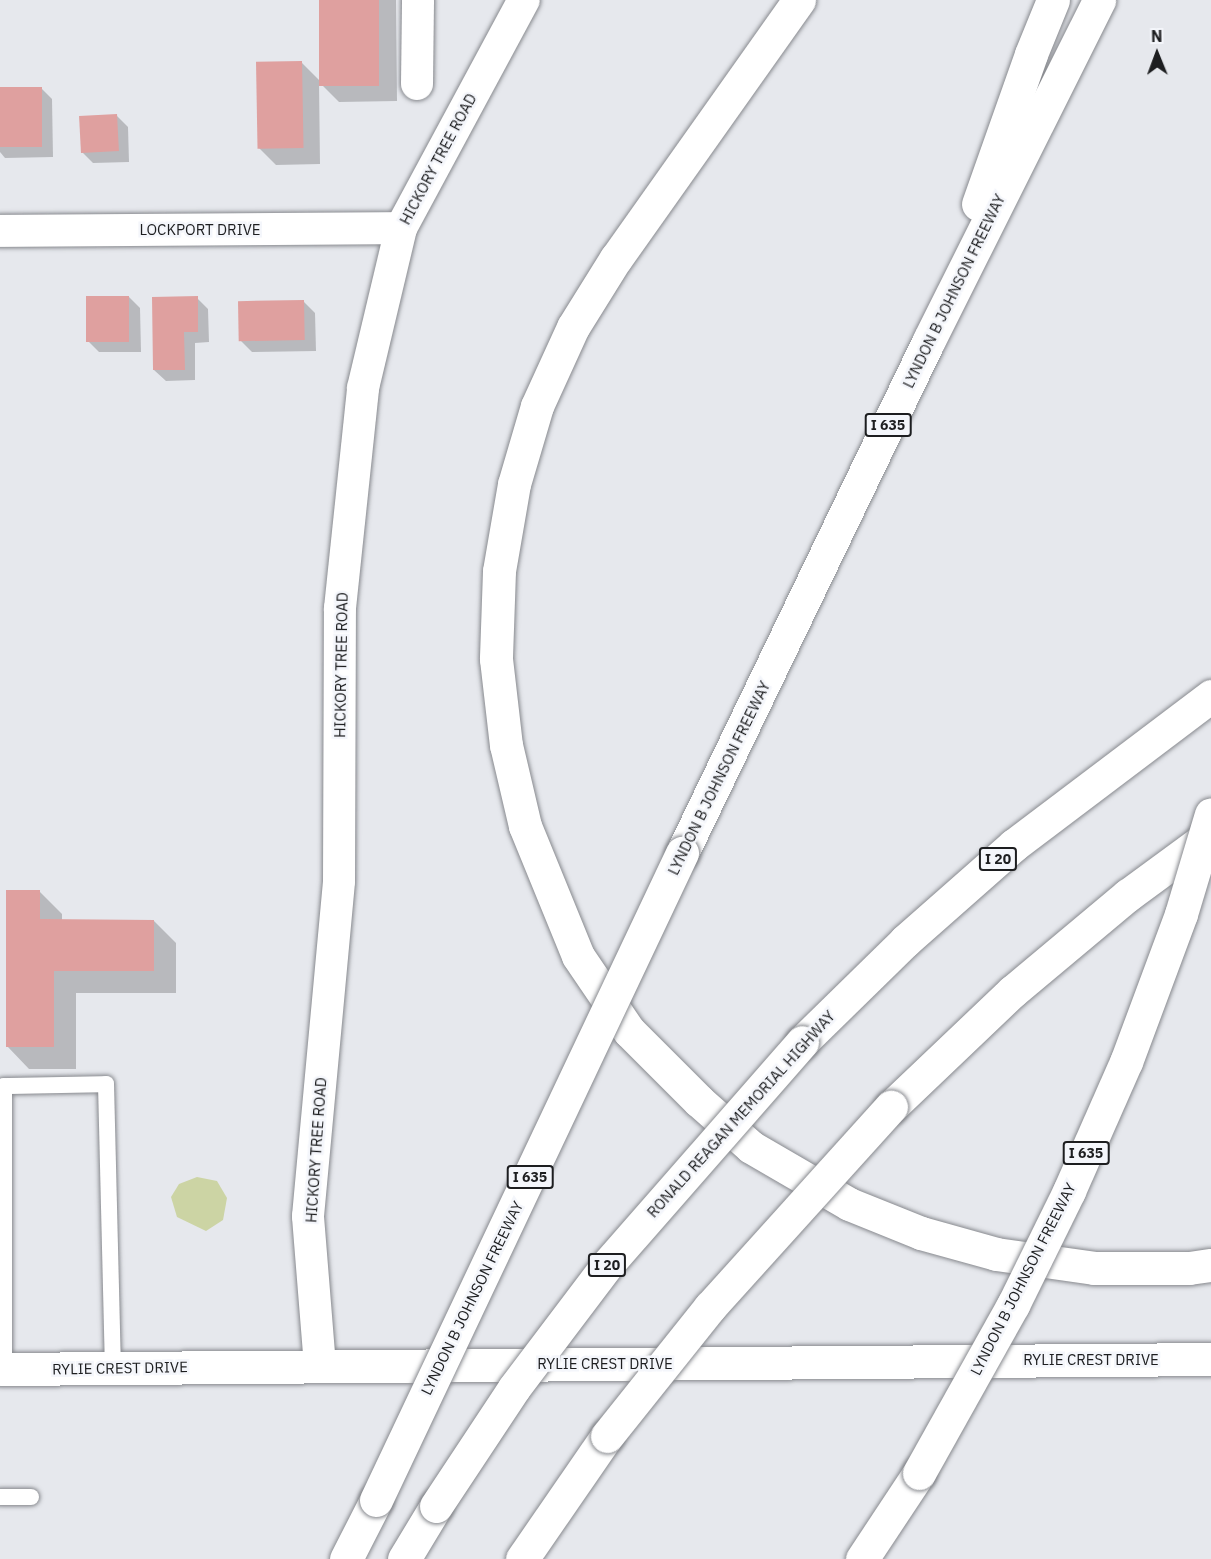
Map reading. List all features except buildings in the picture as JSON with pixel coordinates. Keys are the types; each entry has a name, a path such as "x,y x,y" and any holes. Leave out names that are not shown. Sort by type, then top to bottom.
{"main road":[{"path":"799,0 616,258 573,327 537,406 514,484 508,517 499,571 496,648 506,745 525,826 578,956 629,1031 699,1101 751,1147 849,1204 921,1233 996,1254 1094,1269 1189,1268 1211,1265"},
{"path":"929,340 1031,54 1053,0"},
{"name":"LYNDON B JOHNSON FREEWAY","path":"346,1559 929,340 1099,0"},
{"name":"RONALD REAGAN MEMORIAL HIGHWAY","path":"404,1559 514,1388 607,1265 802,1042 905,941 1014,844 1211,696"},
{"name":"LYNDON B JOHNSON FREEWAY","path":"864,1559 919,1473 1013,1305 1069,1191 1126,1062 1181,914 1211,814"},
{"path":"522,1559 607,1436 710,1307 891,1107 1013,991 1128,895 1211,834"},
{"name":"RYLIE CREST DRIVE","path":"2,1369 1211,1359"}],"street":[{"path":"417,84 418,0"},
{"name":"HICKORY TREE ROAD","path":"320,1366 308,1216 339,881 340,608 363,388 400,228 524,0"},
{"name":"LOCKPORT DRIVE","path":"0,231 400,228"}],"lane":[{"path":"2,1369 4,1086 106,1084 113,1368"},
{"path":"0,1497 31,1497"}],"green space":[{"path":"197,1177 217,1181 227,1198 223,1220 206,1231 177,1217 171,1197 179,1184"}]}
